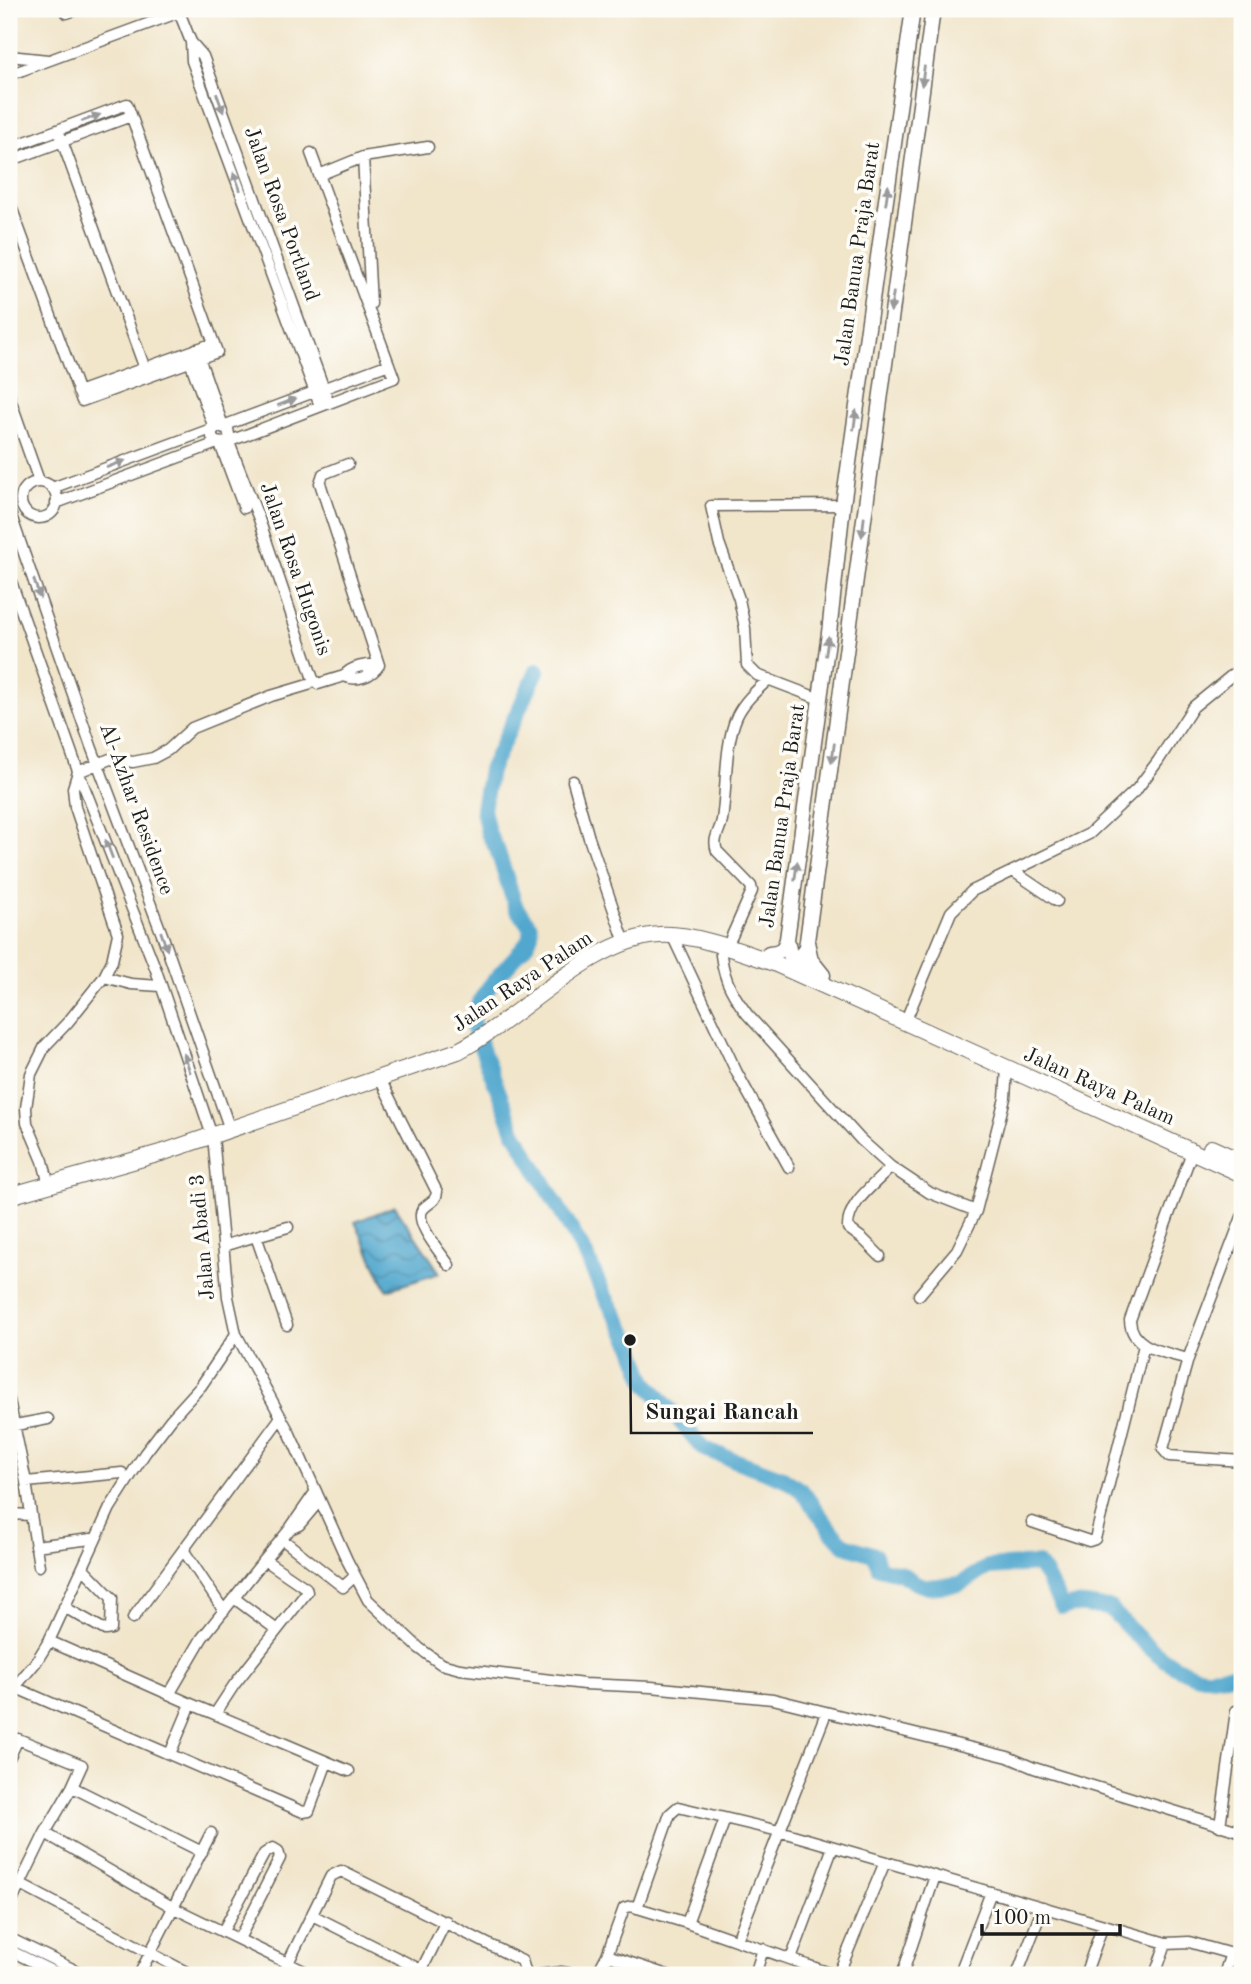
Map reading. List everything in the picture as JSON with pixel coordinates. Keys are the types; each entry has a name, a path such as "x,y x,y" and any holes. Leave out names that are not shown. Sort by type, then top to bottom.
{"main road":[{"name":"Jalan Raya Palam","path":"211,1131 227,1121 380,1079 458,1051 582,955 622,934 674,926 771,958 908,1015 1139,1122 1192,1152 1242,1174"},
{"name":"Jalan Raya Palam","path":"9,1186 47,1180 164,1152 211,1131 297,1102 482,1032 605,952 646,937 672,935 725,942"},
{"name":"Jalan Raya Palam","path":"771,958 795,962 816,977 1007,1069 1242,1162"},
{"name":"Jalan Raya Palam","path":"9,1196 47,1180"}],"street":[{"path":"64,9 66,13 78,9"},
{"name":"Jalan Banua Praja Barat","path":"913,9 787,939 790,955 795,962 805,950 807,941 933,9"},
{"path":"9,75 182,10"},
{"name":"Jalan Rosa Portland","path":"182,10 191,42 203,56 325,404"},
{"path":"9,56 53,60"},
{"path":"9,148 127,104 217,352 193,356 82,401 9,201"},
{"path":"9,161 131,116"},
{"path":"58,130 147,373"},
{"path":"319,175 363,157 428,147"},
{"path":"56,503 394,378 311,153"},
{"path":"363,157 371,316"},
{"path":"193,356 219,427"},
{"path":"52,488 389,364"},
{"path":"9,396 39,481"},
{"path":"219,427 228,429 224,442"},
{"path":"219,427 212,437 224,442"},
{"name":"Jalan Rosa Hugonis","path":"224,442 244,508"},
{"name":"Jalan Rosa Hugonis","path":"224,442 259,519 313,679 318,684 344,676 350,679 374,673 379,665 320,483 323,474 348,464"},
{"path":"79,478 84,492"},
{"path":"9,497 39,481 46,483 56,494 56,503 50,514 12,526"},
{"path":"23,491 22,506 34,517"},
{"path":"820,699 757,675 747,665 745,628 739,599 719,543 711,506 844,505"},
{"name":"Al-Azhar Residence","path":"9,510 12,526 163,937 227,1121"},
{"name":"Al-Azhar Residence","path":"9,576 211,1131"},
{"path":"908,1015 951,912 972,891 1089,834 1137,789 1193,707 1242,667"},
{"path":"769,679 747,701 737,717 732,736 722,824 714,844 717,851 751,886 752,891 725,942 724,979 747,1014 861,1140 891,1167 930,1193 976,1211"},
{"path":"47,1180 27,1123 26,1108 31,1074 45,1046 104,977 112,961 118,934 73,797 78,771 113,758 133,762 153,758 168,750 192,728 271,696 308,685"},
{"path":"72,754 91,747"},
{"path":"573,781 589,838 622,934"},
{"path":"1013,871 1057,901"},
{"path":"672,935 737,1073 789,1167"},
{"path":"771,958 785,947 787,939"},
{"path":"807,941 816,977"},
{"path":"104,977 131,984 160,986"},
{"path":"919,1295 957,1250 976,1211 1005,1098 1007,1069"},
{"path":"380,1079 437,1192 436,1198 421,1213 420,1222 449,1265"},
{"name":"Jalan Abadi 3","path":"211,1131 229,1310 236,1334 281,1417 368,1601 419,1648 441,1664 460,1669 584,1684 651,1687 773,1699 1009,1757 1034,1768 1242,1832"},
{"path":"1188,1359 1144,1345 1131,1331 1132,1311 1192,1152"},
{"path":"880,1256 848,1228 848,1219 854,1206 891,1167"},
{"path":"1242,1217 1188,1359 1163,1448 1169,1456 1242,1461"},
{"path":"223,1246 288,1227"},
{"path":"256,1236 287,1325"},
{"path":"236,1334 228,1350 201,1386 171,1419 110,1508 49,1641 36,1662 11,1691 307,1812 327,1762"},
{"path":"1032,1522 1089,1541 1096,1539 1144,1345"},
{"path":"9,1400 12,1426 26,1482 39,1566"},
{"path":"133,1618 281,1417"},
{"path":"12,1426 48,1419"},
{"path":"26,1482 122,1473"},
{"path":"170,1693 202,1638 290,1529 293,1520 318,1495"},
{"path":"9,1514 31,1515"},
{"path":"35,1546 91,1539"},
{"path":"282,1539 343,1587 355,1576"},
{"path":"184,1551 224,1611"},
{"path":"215,1714 234,1685 307,1592 306,1588 265,1560"},
{"path":"64,1607 106,1630 111,1629 112,1598 83,1568"},
{"path":"234,1598 277,1630"},
{"path":"49,1641 349,1771"},
{"path":"170,1754 191,1704"},
{"path":"1220,1826 1236,1711"},
{"path":"737,1940 826,1713"},
{"path":"9,1758 18,1739 82,1765 9,1907"},
{"path":"72,1787 202,1852"},
{"path":"637,1908 674,1809 683,1808 833,1847 1166,1943 1189,1942 1242,1957"},
{"path":"687,1923 725,1819"},
{"path":"45,1833 174,1908 312,1975"},
{"path":"139,1975 211,1833"},
{"path":"791,1959 833,1847"},
{"path":"223,1931 268,1850 278,1851 280,1858 239,1939"},
{"path":"589,1975 599,1970 607,1955 622,1909 627,1906 687,1923 837,1975 885,1862"},
{"path":"282,1975 331,1876 341,1871 522,1961 524,1975"},
{"path":"255,1872 270,1879"},
{"path":"902,1975 935,1876"},
{"path":"20,1885 192,1975"},
{"path":"960,1975 991,1892"},
{"path":"236,1908 251,1916"},
{"path":"1017,1975 1043,1908"},
{"path":"312,1915 424,1974 446,1921"},
{"path":"1085,1975 1103,1925"},
{"path":"9,1938 63,1971"},
{"path":"1155,1975 1166,1943"},
{"path":"755,1975 763,1949"},
{"path":"9,1950 41,1971 85,1975"},
{"path":"1224,1975 1230,1953"},
{"path":"607,1955 667,1975"},
{"path":"538,1975 561,1972 579,1975"}],"water":[{"path":"395,1206 440,1273 387,1290 355,1222"}],"waterway":[{"path":"537,671 490,770 483,809 488,833 497,849 516,908 530,926 531,934 528,942 487,990 472,1024 514,1131 587,1257 603,1293 630,1340 646,1382 704,1449 783,1478 802,1491 845,1545 875,1555 879,1568 900,1573 928,1587 960,1584 988,1567 1037,1564 1063,1607 1082,1605 1110,1608 1153,1650 1192,1674 1205,1677 1242,1676"}],"place":[{"name":"Sungai Rancah","path":"630,1340"}]}
